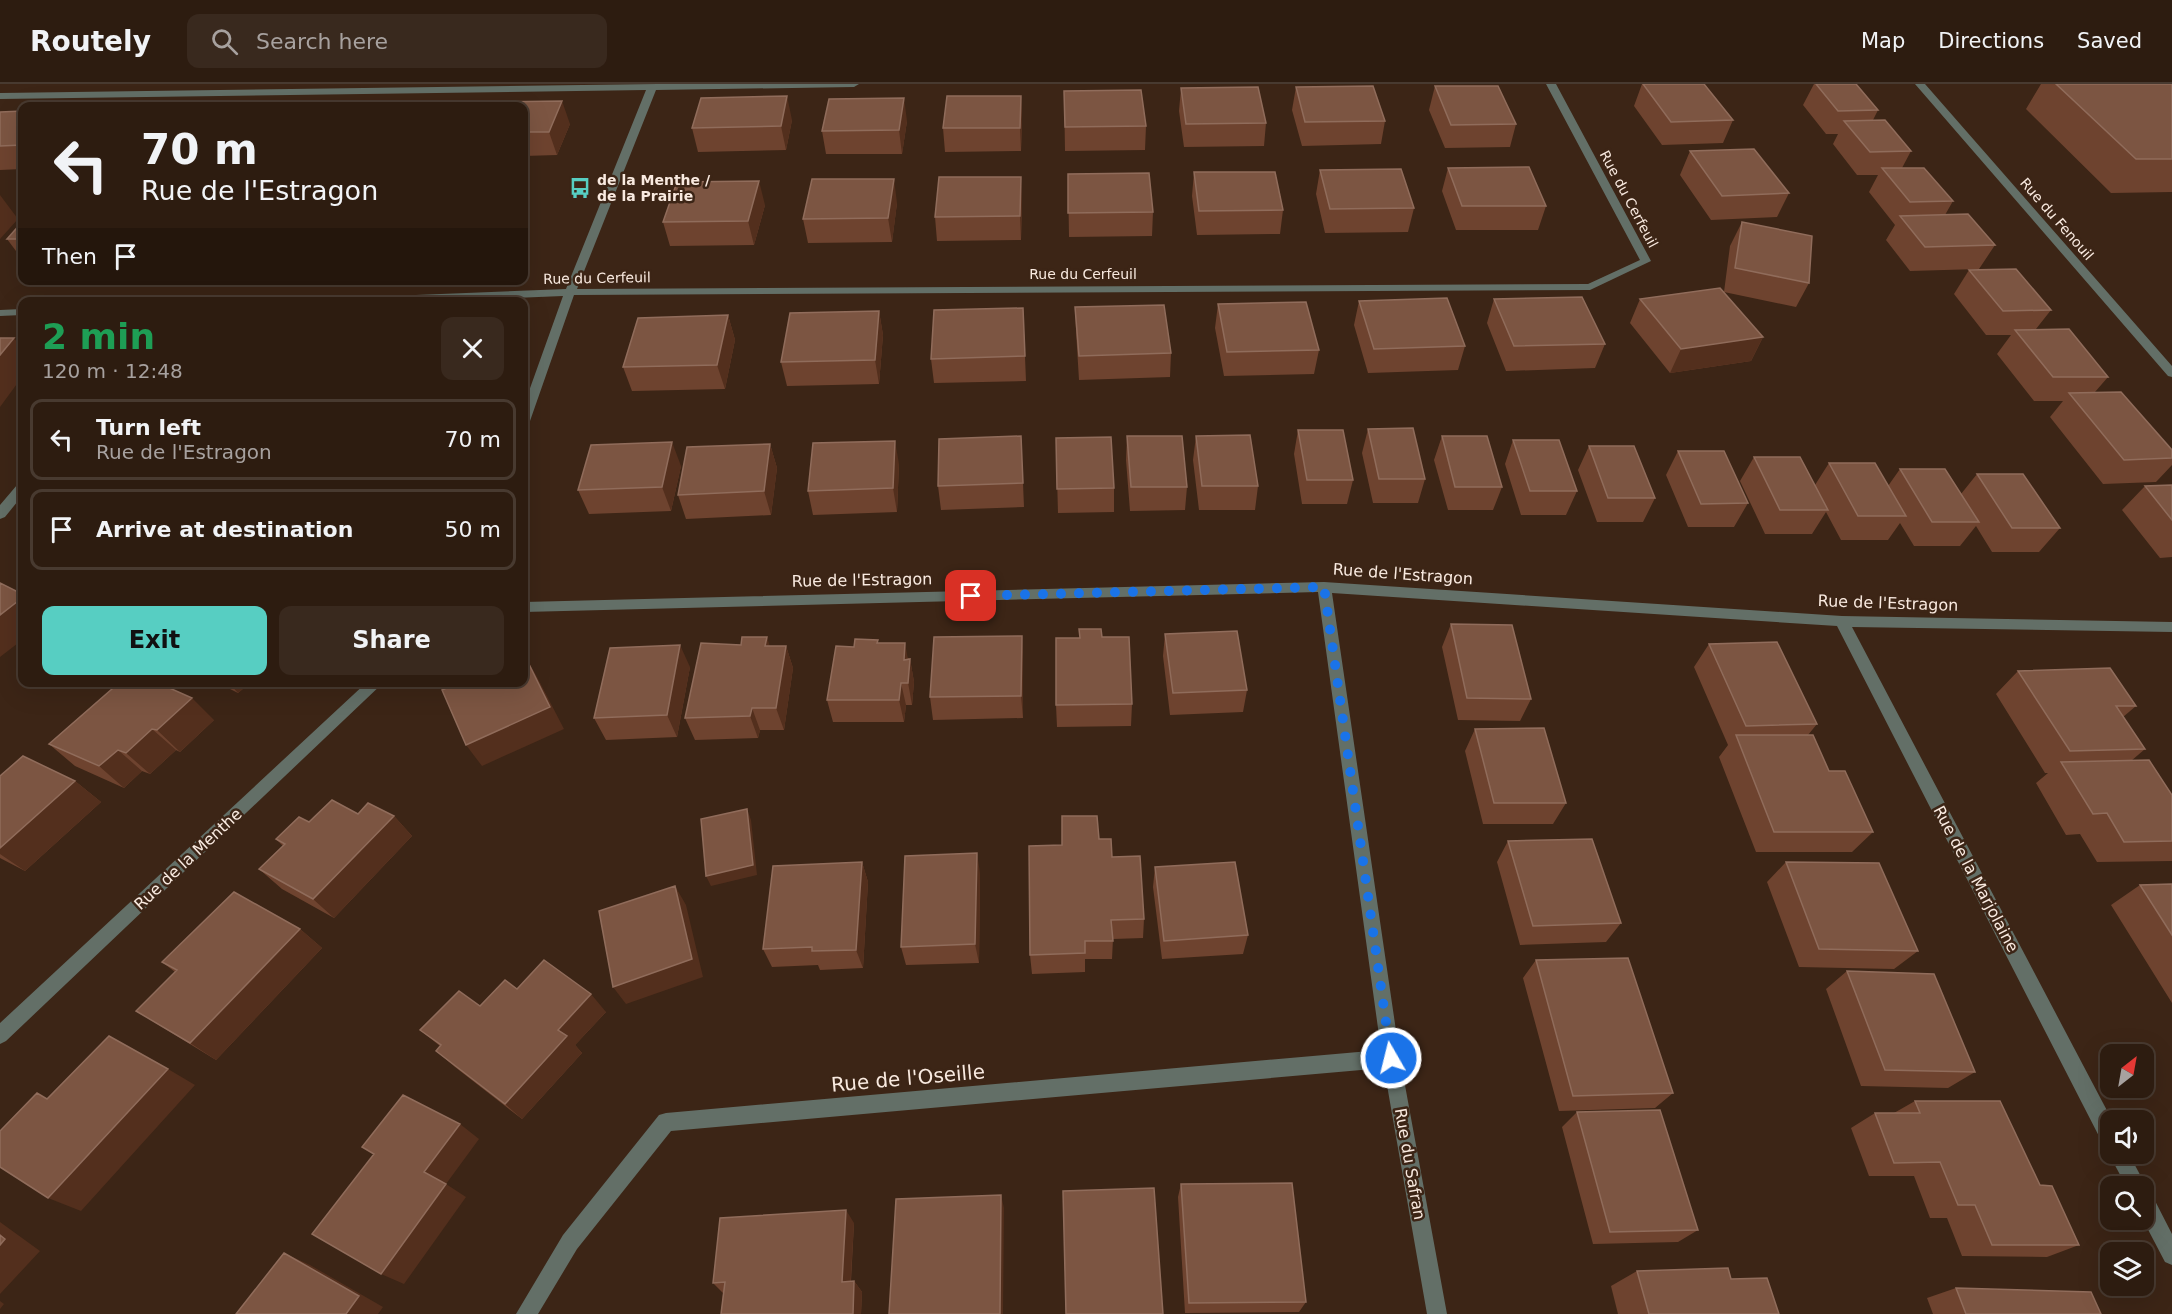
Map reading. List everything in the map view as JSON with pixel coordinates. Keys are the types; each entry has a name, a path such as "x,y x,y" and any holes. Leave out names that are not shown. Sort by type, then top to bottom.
{"street":[{"path":"0,96 854,84"},
{"name":"Rue du Cerfeuil","path":"442,297 570,292 1590,286 1646,261 1551,84"},
{"name":"Rue du Fenouil","path":"1920,84 2172,373"},
{"path":"528,411 570,292 652,87"},
{"path":"0,313 18,312"},
{"path":"0,514 18,493"},
{"name":"Rue de l'Estragon","path":"528,607 1324,587 1842,621 2172,627"},
{"name":"Rue du Safran","path":"1324,587 1391,1058 1437,1314"},
{"name":"Rue de la Marjolaine","path":"1842,621 2100,1118"},
{"name":"Rue de la Menthe","path":"0,1035 372,687"},
{"name":"Rue de l'Oseille","path":"526,1314 570,1242 666,1122 1391,1058"},
{"path":"2154,1220 2172,1255"}],"building":[{"path":"1643,84 1704,84 1733,120 1671,122"},
{"path":"1816,84 1856,84 1878,110 1838,111"},
{"path":"2056,84 2172,84 2172,159 2136,159"},
{"path":"1373,86 1385,121 1305,122 1296,87"},
{"path":"1435,86 1498,86 1516,124 1451,125"},
{"path":"1258,87 1266,123 1186,124 1181,88"},
{"path":"1141,90 1146,126 1065,127 1064,91"},
{"path":"787,96 781,126 692,128 701,98"},
{"path":"947,96 1021,96 1020,128 943,128"},
{"path":"904,98 899,130 822,131 829,99"},
{"path":"562,101 549,132 528,132 528,102 476,102"},
{"path":"18,111 18,145 0,146 0,112"},
{"path":"1885,120 1911,151 1870,152 1844,121"},
{"path":"1754,149 1789,193 1722,196 1690,151"},
{"path":"1529,167 1546,206 1462,206 1448,168"},
{"path":"1882,168 1924,168 1953,201 1910,202"},
{"path":"1401,169 1414,208 1330,209 1320,170"},
{"path":"1194,172 1275,172 1283,210 1199,211"},
{"path":"1149,173 1153,212 1068,213 1068,174"},
{"path":"939,177 1021,177 1020,216 935,217"},
{"path":"812,179 894,179 888,218 803,219"},
{"path":"759,181 748,221 663,222 677,182"},
{"path":"1968,214 1995,245 1925,247 1900,216"},
{"path":"1742,222 1812,236 1809,283 1735,268"},
{"path":"18,227 18,239 7,239"},
{"path":"2016,269 2051,310 2003,311 1969,270"},
{"path":"1720,288 1763,337 1681,349 1640,299"},
{"path":"1582,297 1605,344 1514,346 1494,299"},
{"path":"1447,298 1465,346 1374,349 1359,301"},
{"path":"1306,302 1319,350 1227,352 1218,304"},
{"path":"1164,305 1171,353 1079,356 1075,307"},
{"path":"1023,308 1025,356 931,359 934,310"},
{"path":"879,311 875,360 781,362 790,313"},
{"path":"728,315 717,365 623,367 638,318"},
{"path":"2069,329 2108,377 2053,377 2015,330"},
{"path":"0,338 14,338 0,355"},
{"path":"2121,392 2172,450 2172,458 2124,460 2069,393"},
{"path":"1413,428 1425,479 1379,479 1368,429"},
{"path":"1298,430 1343,430 1353,480 1307,480"},
{"path":"1250,435 1258,486 1202,486 1196,436"},
{"path":"1021,436 1023,483 938,486 939,439"},
{"path":"1127,436 1182,436 1187,487 1131,487"},
{"path":"1442,436 1487,436 1502,487 1455,487"},
{"path":"1111,437 1114,488 1057,489 1056,438"},
{"path":"1513,440 1559,440 1577,491 1530,491"},
{"path":"895,441 893,488 808,491 813,443"},
{"path":"672,442 662,487 578,490 591,445"},
{"path":"770,444 764,491 678,495 687,447"},
{"path":"1589,446 1634,446 1655,498 1608,498"},
{"path":"1678,451 1724,451 1748,503 1701,504"},
{"path":"1754,457 1800,457 1828,510 1780,510"},
{"path":"1829,463 1875,463 1906,516 1858,516"},
{"path":"1900,469 1945,469 1979,522 1932,522"},
{"path":"1977,474 2023,474 2060,528 2012,528"},
{"path":"2172,485 2172,520 2145,486"},
{"path":"0,583 18,592 18,601 0,615"},
{"path":"1451,624 1512,625 1531,699 1467,698"},
{"path":"1079,629 1101,629 1102,637 1129,637 1132,704 1056,705 1056,638 1080,638"},
{"path":"1237,631 1247,690 1173,693 1165,634"},
{"path":"1022,636 1021,696 930,697 934,637"},
{"path":"742,637 767,637 765,646 786,646 776,708 752,708 750,716 685,718 701,643 741,645"},
{"path":"855,639 878,640 877,643 905,643 904,660 910,659 908,683 901,683 899,700 827,700 836,646 854,647"},
{"path":"1777,642 1817,724 1746,726 1709,644"},
{"path":"680,645 667,715 594,718 610,648"},
{"path":"528,662 550,707 466,745 442,690 449,687 528,687"},
{"path":"2110,668 2136,706 2116,706 2145,749 2070,751 2018,671"},
{"path":"114,687 167,687 192,698 157,730 152,729 126,753 118,750 99,766 49,744"},
{"path":"1544,728 1566,803 1494,803 1475,729"},
{"path":"1736,735 1813,735 1829,771 1845,771 1873,832 1774,832"},
{"path":"23,756 75,781 0,848 0,776"},
{"path":"2149,760 2172,795 2172,841 2124,842 2107,813 2093,814 2061,762"},
{"path":"332,800 358,814 368,803 394,816 313,899 259,869 285,844 276,839 299,817 309,822"},
{"path":"747,809 753,865 706,876 701,819"},
{"path":"1062,816 1097,816 1099,839 1111,839 1112,857 1140,856 1144,919 1111,920 1113,941 1085,941 1085,953 1030,955 1029,846 1062,845"},
{"path":"1592,839 1621,923 1533,926 1508,841"},
{"path":"977,853 975,944 901,947 905,856"},
{"path":"862,862 856,950 812,951 812,947 763,949 773,866"},
{"path":"1235,862 1248,935 1164,941 1155,867"},
{"path":"1786,862 1879,863 1918,951 1819,949"},
{"path":"2172,884 2172,935 2140,885"},
{"path":"675,886 692,959 613,987 599,911"},
{"path":"234,892 300,929 190,1043 136,1011 177,970 162,962"},
{"path":"1628,958 1673,1093 1573,1096 1536,960"},
{"path":"544,960 591,994 558,1030 567,1036 505,1104 436,1051 441,1045 420,1030 459,991 480,1006 505,980 517,989"},
{"path":"1847,971 1934,974 1975,1072 1885,1070"},
{"path":"109,1036 168,1069 48,1198 0,1167 0,1131 37,1093 47,1099"},
{"path":"403,1095 460,1124 424,1172 446,1184 381,1274 312,1234 374,1154 362,1147"},
{"path":"1915,1101 2000,1101 2040,1185 2052,1186 2079,1245 1992,1245 1975,1205 1958,1205 1940,1162 1894,1163 1875,1113 1920,1113"},
{"path":"1660,1110 1698,1230 1610,1232 1577,1112"},
{"path":"1292,1183 1306,1302 1189,1303 1181,1184"},
{"path":"1154,1188 1163,1314 1066,1314 1063,1191"},
{"path":"1001,1195 1000,1314 889,1314 896,1199"},
{"path":"846,1210 842,1282 854,1281 853,1314 721,1314 725,1282 713,1283 720,1218"},
{"path":"0,1235 5,1239 0,1245"},
{"path":"284,1253 359,1296 346,1314 236,1314"},
{"path":"1728,1268 1731,1279 1767,1278 1779,1314 1649,1314 1637,1271"},
{"path":"1956,1288 2091,1292 2101,1314 1966,1314"}],"place":[{"name":"de la Menthe / de la Prairie","path":"580,188"}],"route":[{"path":"971,596 1324,587 1391,1058"}]}
